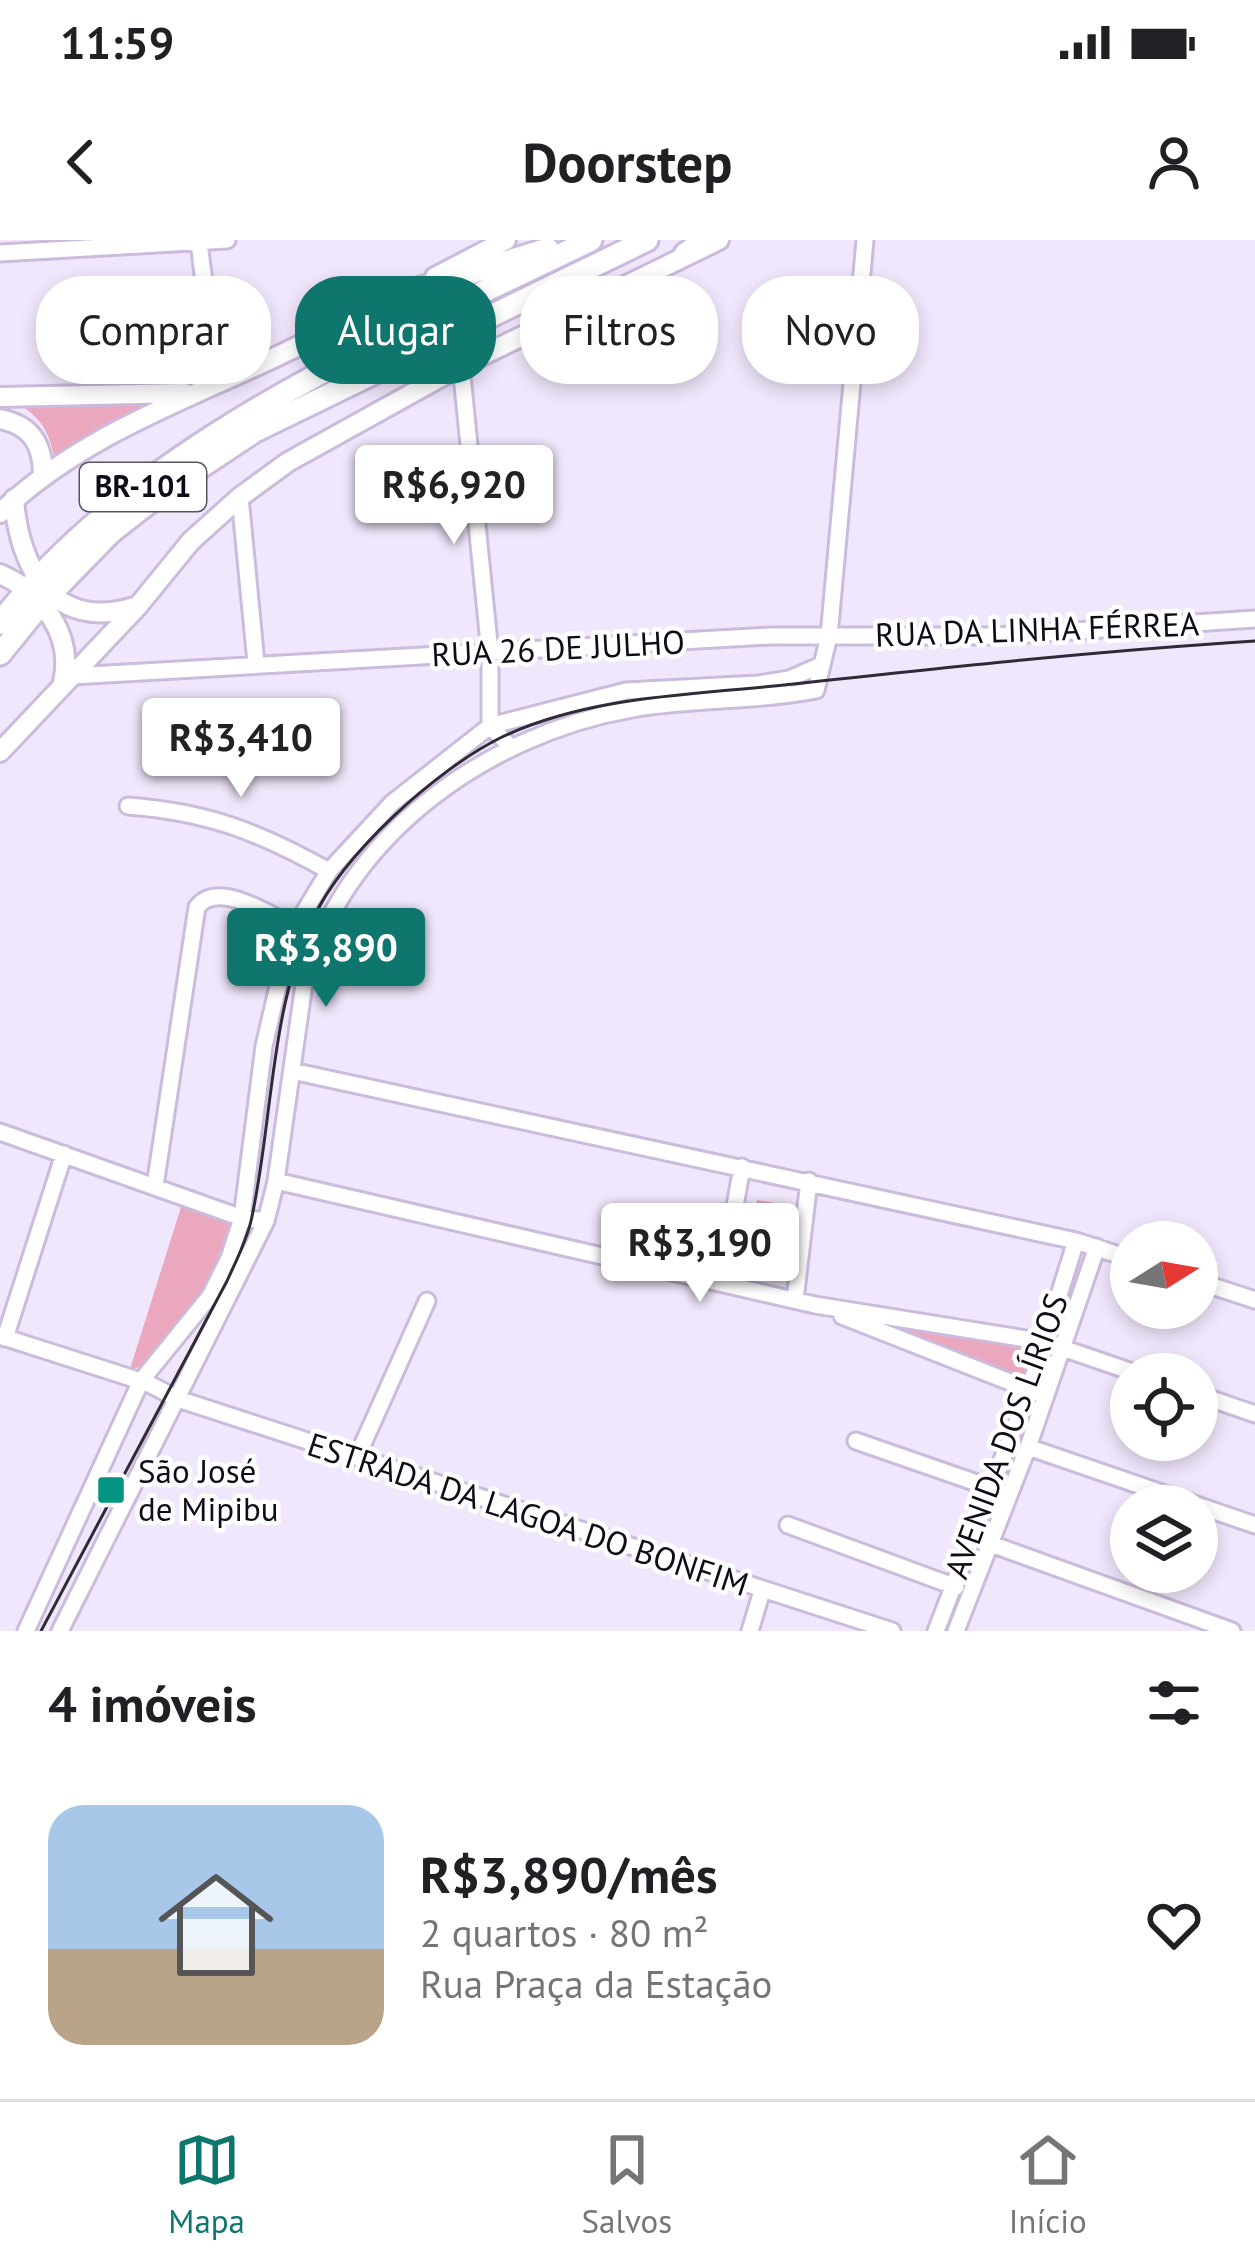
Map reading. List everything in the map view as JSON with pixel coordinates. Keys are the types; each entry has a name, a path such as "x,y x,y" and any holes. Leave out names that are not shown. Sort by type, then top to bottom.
{"highway":[{"path":"460,276 577,240"},
{"name":"BR-101","path":"0,655 38,592 92,527 164,470 357,355 591,240"},
{"name":"BR-101","path":"0,623 160,494 255,431 647,240"},
{"path":"685,254 705,240"}],"main road":[{"path":"437,276 506,240"},
{"path":"496,348 719,240"},
{"path":"68,679 63,635 38,592 7,506 43,475 118,429 217,384"},
{"path":"0,752 138,606 191,541 240,497 334,434 427,384"},
{"path":"0,397 196,392"},
{"path":"0,419 23,425 34,436 43,475"},
{"path":"0,574 86,611 118,612 138,606"}],"street":[{"path":"0,254 227,240"},
{"path":"830,636 865,240"},
{"path":"199,243 203,276"},
{"path":"463,384 490,653 490,726 510,746"},
{"path":"240,497 256,663"},
{"name":"RUA DA LINHA FÉRREA","path":"821,665 830,636 997,635 1255,620"},
{"name":"RUA 26 DE JULHO","path":"68,679 256,663 830,636"},
{"path":"26,1631 141,1381 210,1296 229,1258 242,1218 264,1046 294,930 328,871 392,802 490,726 626,692 758,684 789,679 821,665"},
{"path":"60,1631 171,1395 266,1222 312,952 342,892 403,825 482,760 510,746 561,725 636,708 816,689 821,665"},
{"path":"128,806 200,814 226,822 271,838 328,871"},
{"path":"155,1186 197,907 209,896 223,896 294,930"},
{"path":"292,1071 809,1181 1110,1252"},
{"path":"0,1132 242,1218 266,1222"},
{"path":"3,1337 64,1154"},
{"path":"721,1283 742,1167"},
{"path":"276,1181 815,1305 1045,1342 1110,1364"},
{"path":"795,1300 809,1181"},
{"name":"AVENIDA DOS LÍRIOS","path":"956,1631 991,1544 1000,1491 1076,1240"},
{"name":"AVENIDA DOS LÍRIOS","path":"935,1631 1000,1491 1028,1447 1097,1247"},
{"path":"1218,1288 1255,1300"},
{"path":"357,1457 427,1301"},
{"path":"815,1305 1046,1396"},
{"name":"ESTRADA DA LAGOA DO BONFIM","path":"3,1337 892,1631"},
{"path":"1218,1401 1255,1414"},
{"path":"856,1441 1000,1491"},
{"path":"1028,1447 1255,1525"},
{"path":"788,1525 971,1591"},
{"path":"991,1544 1232,1631"},
{"path":"750,1631 762,1591"}],"shaded area":[{"path":"31,400 157,400 55,460 45,430 23,407"},
{"path":"757,1200 799,1207 788,1276 746,1269"},
{"path":"182,1204 232,1221 201,1300 145,1366 130,1369"},
{"path":"856,1317 1033,1349 1023,1380"}],"tram line":[{"path":"41,1631 244,1244 288,992 313,919 368,842 421,792 500,738 603,705 1019,660 1255,641"}],"place":[{"name":"São José de Mipibu","path":"111,1490"}]}
